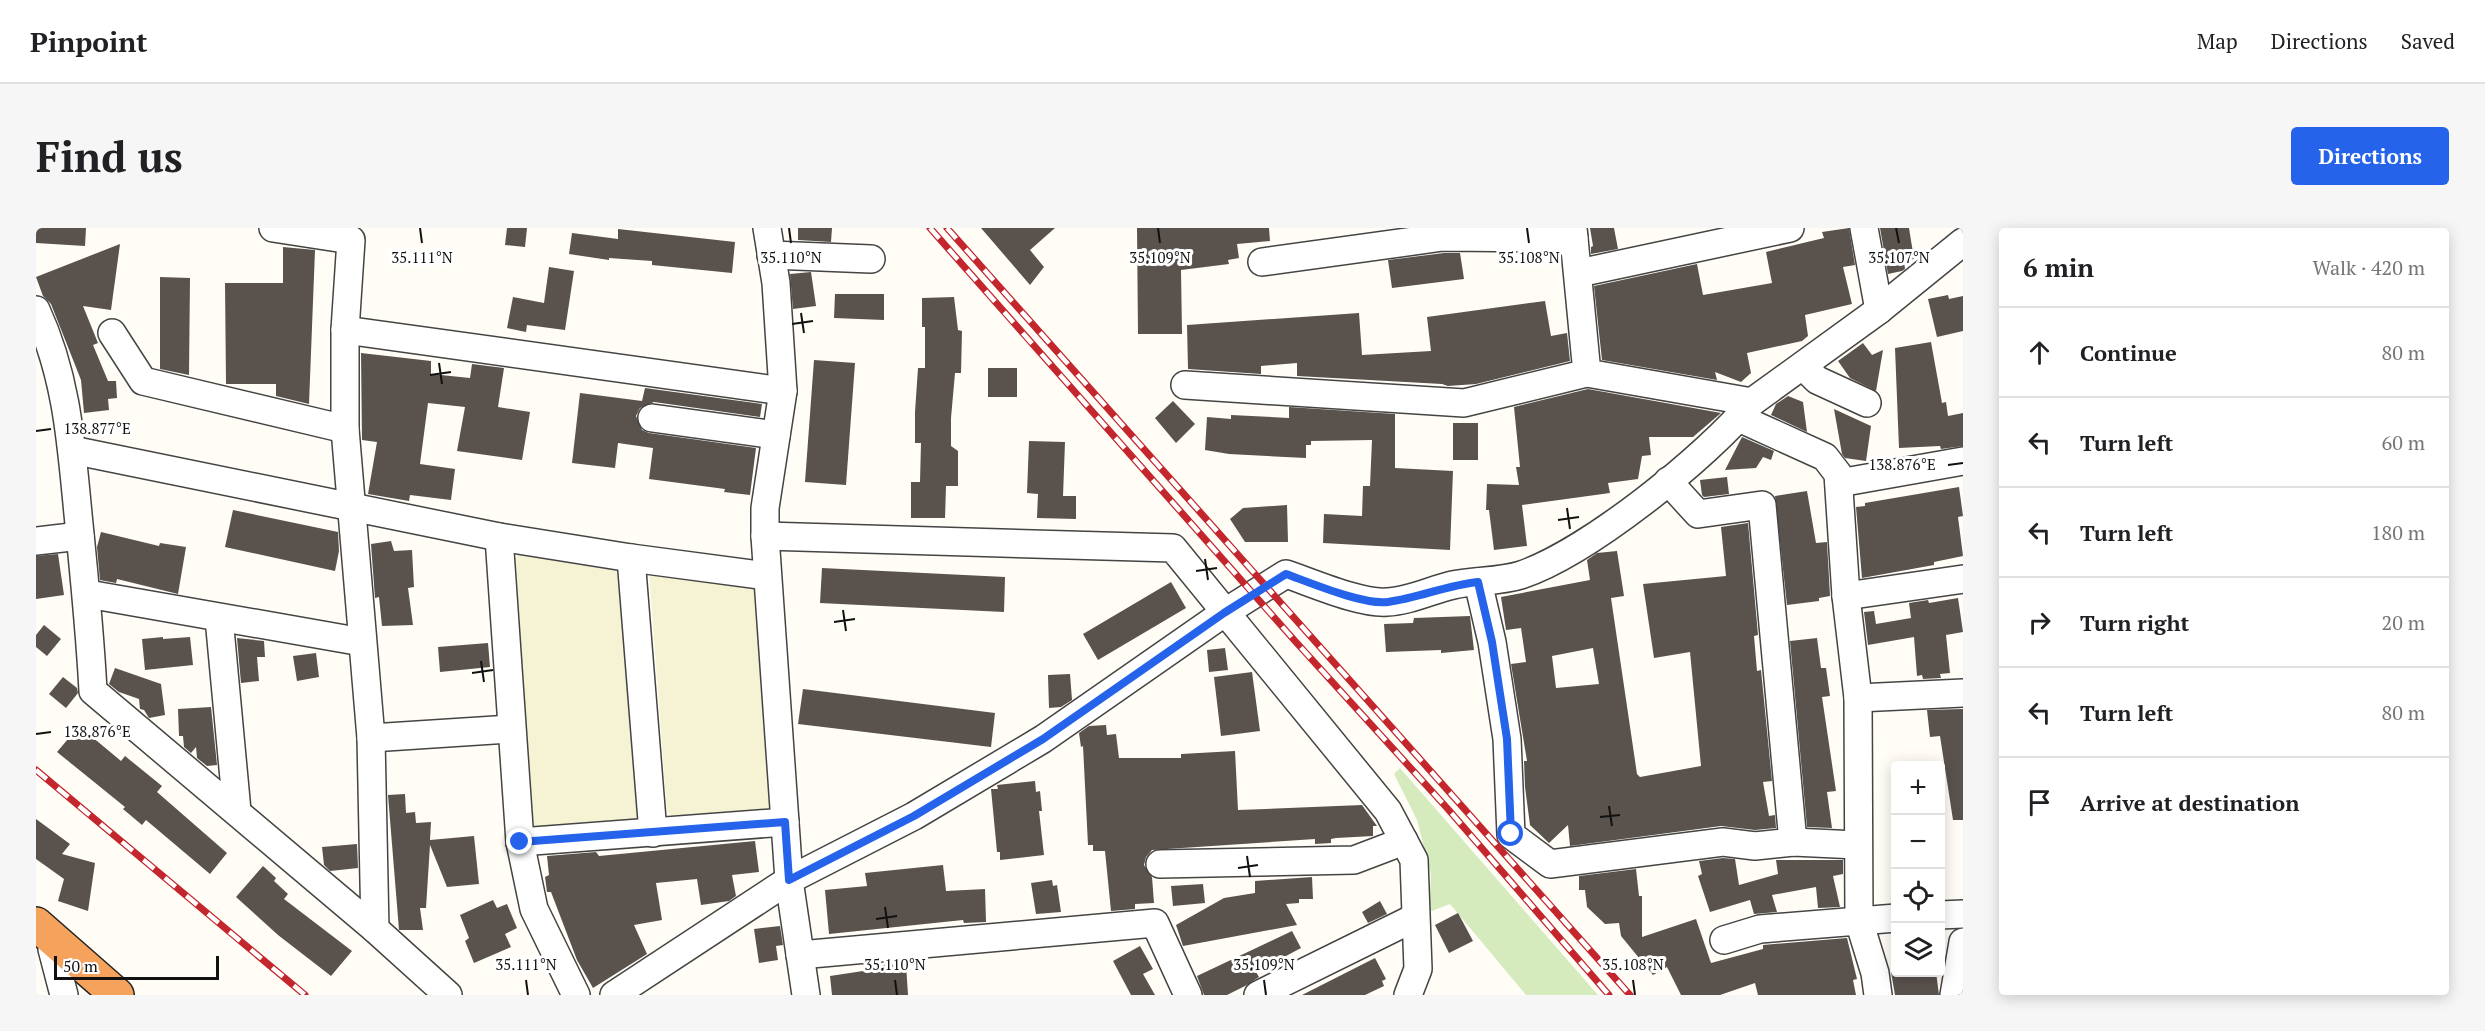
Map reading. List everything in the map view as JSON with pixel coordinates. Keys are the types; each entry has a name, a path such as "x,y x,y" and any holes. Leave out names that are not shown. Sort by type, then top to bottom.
{"highway":[{"path":"46,942 117,995"}],"street":[{"path":"273,228 351,240 345,330 345,429 371,738 375,928"},
{"path":"767,228 776,283 783,391 765,508 767,576 789,880 806,995"},
{"path":"1579,273 1790,228"},
{"path":"1864,228 1879,310"},
{"path":"1262,262 1443,237 1573,233 1579,273 1587,373"},
{"path":"614,995 789,880 914,816 1043,739 1224,613 1286,574 1343,594 1386,602 1454,584 1519,576 1561,558 1668,481 1746,410 1803,366 1879,310 1951,263 1963,242"},
{"path":"771,255 871,259"},
{"path":"40,327 60,373 72,450 88,594 93,691 375,928 448,995"},
{"path":"345,330 783,391"},
{"path":"111,333 143,381 345,429"},
{"path":"1803,366 1817,380 1867,403"},
{"path":"1185,385 1464,404 1587,373 1746,410 1825,457 1838,474 1846,596 1858,698 1859,921 1875,974 1878,995"},
{"path":"652,418 776,435"},
{"path":"72,450 499,537 767,576"},
{"path":"1839,483 1963,461"},
{"path":"1668,481 1698,514 1762,505 1793,842"},
{"path":"36,541 80,536"},
{"path":"765,536 1173,548 1388,811 1414,860 1414,918 1418,969 1408,995"},
{"path":"499,537 520,842 534,909 576,995"},
{"path":"631,558 653,833"},
{"path":"1846,596 1963,579"},
{"path":"1478,582 1492,642 1507,739 1511,834 1550,864 1723,842 1755,846 1793,842 1857,845"},
{"path":"88,594 362,642"},
{"path":"219,618 237,812"},
{"path":"1858,698 1963,693"},
{"path":"371,738 511,729"},
{"path":"520,842 785,822"},
{"path":"1160,864 1354,860 1404,841"},
{"path":"1945,915 1963,914"},
{"path":"1258,995 1414,918"},
{"path":"1724,940 1760,929 1891,918"},
{"path":"800,955 1155,923 1188,995"},
{"path":"46,942 64,995"},
{"path":"1954,995 1963,942"}],"shaded area":[{"path":"524,551 613,565 622,574 639,812 634,822 533,828 528,821 513,559"},
{"path":"649,570 763,583 773,809 677,819 667,812"}],"green space":[{"path":"1400,768 1598,995 1526,995 1450,904 1429,912 1431,874 1417,820 1394,774"}],"building":[{"path":"36,228 86,228 85,246 36,243"},
{"path":"507,228 527,228 525,247 505,245"},
{"path":"798,228 832,228 831,242 798,240"},
{"path":"981,228 1055,228 1030,250 1044,267 1030,285"},
{"path":"1137,228 1269,228 1270,241 1237,244 1239,258 1228,260 1229,264 1181,270 1182,334 1138,334"},
{"path":"1590,228 1614,228 1618,249 1591,254 1593,246"},
{"path":"1849,228 1855,265 1843,267 1852,304 1805,315 1808,336 1802,341 1747,353 1751,373 1741,382 1715,372 1717,380 1602,360 1594,286 1697,264 1703,295 1772,283 1766,252 1824,238 1822,232"},
{"path":"1880,228 1909,228 1914,259 1904,261 1905,269 1902,271 1888,274"},
{"path":"618,229 735,242 732,273 652,265 652,261 609,258 609,260 569,254 572,233 618,239"},
{"path":"120,244 111,310 83,306 98,343 93,345 108,381 116,381 117,398 108,399 109,410 84,413 81,380 51,304 43,296 36,277"},
{"path":"283,247 315,250 309,404 276,396 276,384 226,384 225,283 283,283"},
{"path":"1460,253 1464,279 1392,288 1388,260"},
{"path":"549,267 574,271 565,330 527,325 526,332 507,328 513,297 544,303"},
{"path":"811,272 816,306 793,309 790,274"},
{"path":"160,277 190,278 189,375 160,369"},
{"path":"835,294 884,294 884,320 834,318"},
{"path":"1948,295 1949,299 1963,296 1963,331 1937,337 1928,299"},
{"path":"954,297 958,330 962,331 961,373 955,373 951,418 951,446 958,451 958,486 946,486 945,518 911,518 911,482 920,482 921,443 915,443 915,412 918,368 925,368 922,298"},
{"path":"1545,301 1551,336 1567,333 1570,361 1476,384 1448,386 1297,376 1297,363 1261,366 1261,374 1188,369 1187,325 1359,313 1362,355 1431,351 1427,317"},
{"path":"1931,342 1942,403 1946,402 1948,416 1963,413 1963,446 1941,449 1940,446 1899,448 1895,348"},
{"path":"1863,343 1872,355 1883,350 1876,391 1850,378 1838,361"},
{"path":"361,353 431,361 431,374 470,378 472,364 504,368 498,407 530,412 522,460 457,451 465,407 428,403 420,464 455,469 451,500 410,495 409,501 368,494 377,442 362,440"},
{"path":"814,360 855,363 846,485 805,482"},
{"path":"988,368 1017,368 1017,397 988,397"},
{"path":"645,388 762,404 760,417 654,402 640,408 636,416 642,430 649,433 756,448 750,495 724,492 725,489 649,479 653,448 618,443 615,468 572,463 580,393 642,401"},
{"path":"1588,389 1721,413 1693,437 1649,437 1651,455 1642,456 1638,479 1608,483 1610,493 1522,505 1527,546 1494,550 1489,510 1486,510 1487,484 1519,485 1516,467 1520,467 1514,407"},
{"path":"1788,396 1803,402 1807,432 1771,415 1776,404"},
{"path":"1173,401 1195,424 1176,443 1155,418"},
{"path":"1289,407 1395,414 1395,468 1453,471 1450,550 1323,543 1324,514 1362,516 1363,486 1370,486 1372,440 1311,441 1311,445 1306,445 1306,458 1229,454 1205,450 1207,417 1231,419 1231,415 1289,418"},
{"path":"1834,409 1871,426 1866,461 1845,458 1842,454"},
{"path":"1453,423 1478,423 1478,460 1453,460"},
{"path":"1742,437 1774,451 1771,460 1763,457 1756,468 1725,470"},
{"path":"1029,441 1065,442 1063,496 1076,496 1076,519 1037,518 1038,494 1027,493"},
{"path":"1727,477 1729,494 1704,497 1702,495 1700,480"},
{"path":"1959,487 1963,516 1958,517 1963,556 1934,562 1934,565 1862,578 1856,507 1865,506 1865,503"},
{"path":"1807,491 1816,543 1827,542 1830,596 1819,598 1819,601 1787,605 1775,496"},
{"path":"1287,505 1288,542 1245,542 1230,519 1243,508"},
{"path":"233,510 338,532 339,551 335,571 225,547"},
{"path":"1748,523 1758,635 1754,636 1757,671 1761,670 1772,781 1763,782 1769,816 1775,815 1776,828 1755,830 1721,826 1570,846 1568,825 1549,843 1530,825 1525,787 1524,761 1527,761 1511,664 1526,662 1521,628 1506,630 1501,597 1590,580 1587,560 1597,553 1617,551 1624,596 1611,598 1637,774 1640,777 1701,766 1690,652 1654,658 1643,584 1726,576 1721,527","holes":["1593,648 1599,684 1556,688 1552,656"]},
{"path":"101,532 159,546 160,543 186,547 178,594 117,579 116,583 100,580 97,547"},
{"path":"391,541 394,551 412,550 414,587 408,588 413,625 382,626 379,597 375,598 371,544"},
{"path":"58,554 64,595 36,599 36,556"},
{"path":"822,568 1005,577 1004,612 820,603"},
{"path":"1171,582 1186,608 1098,660 1083,634"},
{"path":"1958,598 1963,632 1946,635 1950,673 1940,674 1941,678 1923,679 1922,675 1917,676 1914,637 1868,645 1864,612 1874,611 1876,624 1911,618 1909,603 1928,600 1929,603"},
{"path":"1470,616 1474,650 1441,653 1441,650 1386,652 1384,624 1413,623 1414,618"},
{"path":"44,625 61,639 47,656 36,647 36,635"},
{"path":"163,637 163,639 190,637 193,665 145,670 142,639"},
{"path":"237,638 264,641 265,657 257,657 259,681 241,683"},
{"path":"1817,638 1821,668 1826,668 1830,696 1822,697 1836,791 1827,792 1832,828 1807,827 1790,641"},
{"path":"488,643 490,667 440,672 438,647"},
{"path":"1225,648 1228,670 1209,672 1207,650"},
{"path":"316,653 319,677 297,681 293,656"},
{"path":"115,668 161,684 165,715 149,718 144,710 140,709 139,699 119,692 109,684"},
{"path":"1252,672 1260,731 1221,736 1214,677"},
{"path":"1070,674 1072,700 1061,707 1049,708 1048,675"},
{"path":"63,677 77,688 78,693 66,708 49,694"},
{"path":"803,689 995,713 991,747 798,724"},
{"path":"211,707 217,765 207,766 197,758 196,747 191,753 184,747 183,736 179,736 178,709"},
{"path":"1963,709 1963,820 1953,820 1940,736 1930,737 1927,710"},
{"path":"1106,725 1107,735 1116,734 1119,758 1181,758 1181,754 1235,751 1238,810 1362,805 1377,826 1373,826 1373,836 1336,838 1331,839 1331,843 1315,844 1315,839 1152,850 1146,857 1144,865 1152,877 1154,903 1135,904 1135,909 1111,911 1105,851 1093,851 1093,845 1088,845 1083,746 1081,747 1079,733 1089,726"},
{"path":"79,726 121,761 125,756 162,786 157,792 227,853 210,874 146,820 142,825 123,809 125,807 57,752"},
{"path":"1035,781 1036,792 1040,791 1042,811 1039,811 1044,855 1000,860 1000,852 997,852 991,789 998,789 997,785"},
{"path":"405,794 406,813 415,812 416,823 431,822 430,840 474,836 479,884 447,887 430,845 426,908 420,908 423,930 399,930 388,795"},
{"path":"36,819 70,844 62,854 95,863 88,911 58,901 64,879 36,859"},
{"path":"755,841 759,872 732,875 736,896 729,901 701,905 697,879 656,883 662,920 634,925 647,954 593,988 577,960 551,892 547,892 545,877 549,875 547,856 596,852 599,856"},
{"path":"357,844 358,868 330,871 324,865 322,847"},
{"path":"1735,859 1739,885 1778,874 1776,860 1843,860 1843,874 1833,876 1840,907 1818,908 1816,887 1772,895 1777,912 1754,914 1750,900 1710,912 1698,876 1702,874 1699,861"},
{"path":"943,865 946,891 985,889 986,922 964,923 963,920 829,934 825,890 867,886 865,873"},
{"path":"263,866 288,894 284,899 352,951 331,976 278,935 236,897"},
{"path":"1636,869 1639,896 1642,896 1642,937 1696,919 1711,963 1763,949 1763,945 1847,938 1857,979 1853,980 1856,995 1758,995 1755,983 1720,995 1681,995 1667,967 1653,975 1621,936 1619,923 1605,924 1587,907 1585,890 1579,890 1579,876"},
{"path":"1312,877 1313,899 1299,899 1299,903 1286,904 1297,925 1183,946 1176,925 1224,898 1255,893 1255,881"},
{"path":"1052,880 1053,886 1057,885 1061,912 1036,914 1031,883"},
{"path":"1203,884 1205,903 1173,906 1171,886"},
{"path":"493,900 497,908 507,904 517,928 505,934 511,947 474,963 465,941 469,938 460,915"},
{"path":"1380,901 1387,914 1368,923 1362,912"},
{"path":"1458,913 1473,941 1449,953 1435,925"},
{"path":"780,926 783,945 776,946 778,960 759,963 754,929"},
{"path":"1292,931 1301,948 1256,972 1259,977 1227,995 1204,995 1197,976"},
{"path":"1140,946 1153,969 1143,974 1155,995 1131,995 1113,961"},
{"path":"1375,958 1386,979 1382,981 1384,986 1365,995 1302,995"},
{"path":"906,964 908,995 832,995 830,976 883,968 883,965"},
{"path":"1892,977 1937,977 1939,995 1895,995"}],"railway":[{"path":"930,228 1295,641 1447,808 1609,995"},
{"path":"947,228 1630,995"},
{"path":"36,770 305,995"}],"route":[{"path":"520,842 785,822 789,880 914,816 1043,739 1224,613 1269,587 1286,574 1343,594 1386,602 1416,596 1454,584 1478,582 1492,642 1507,739 1511,834"}]}
